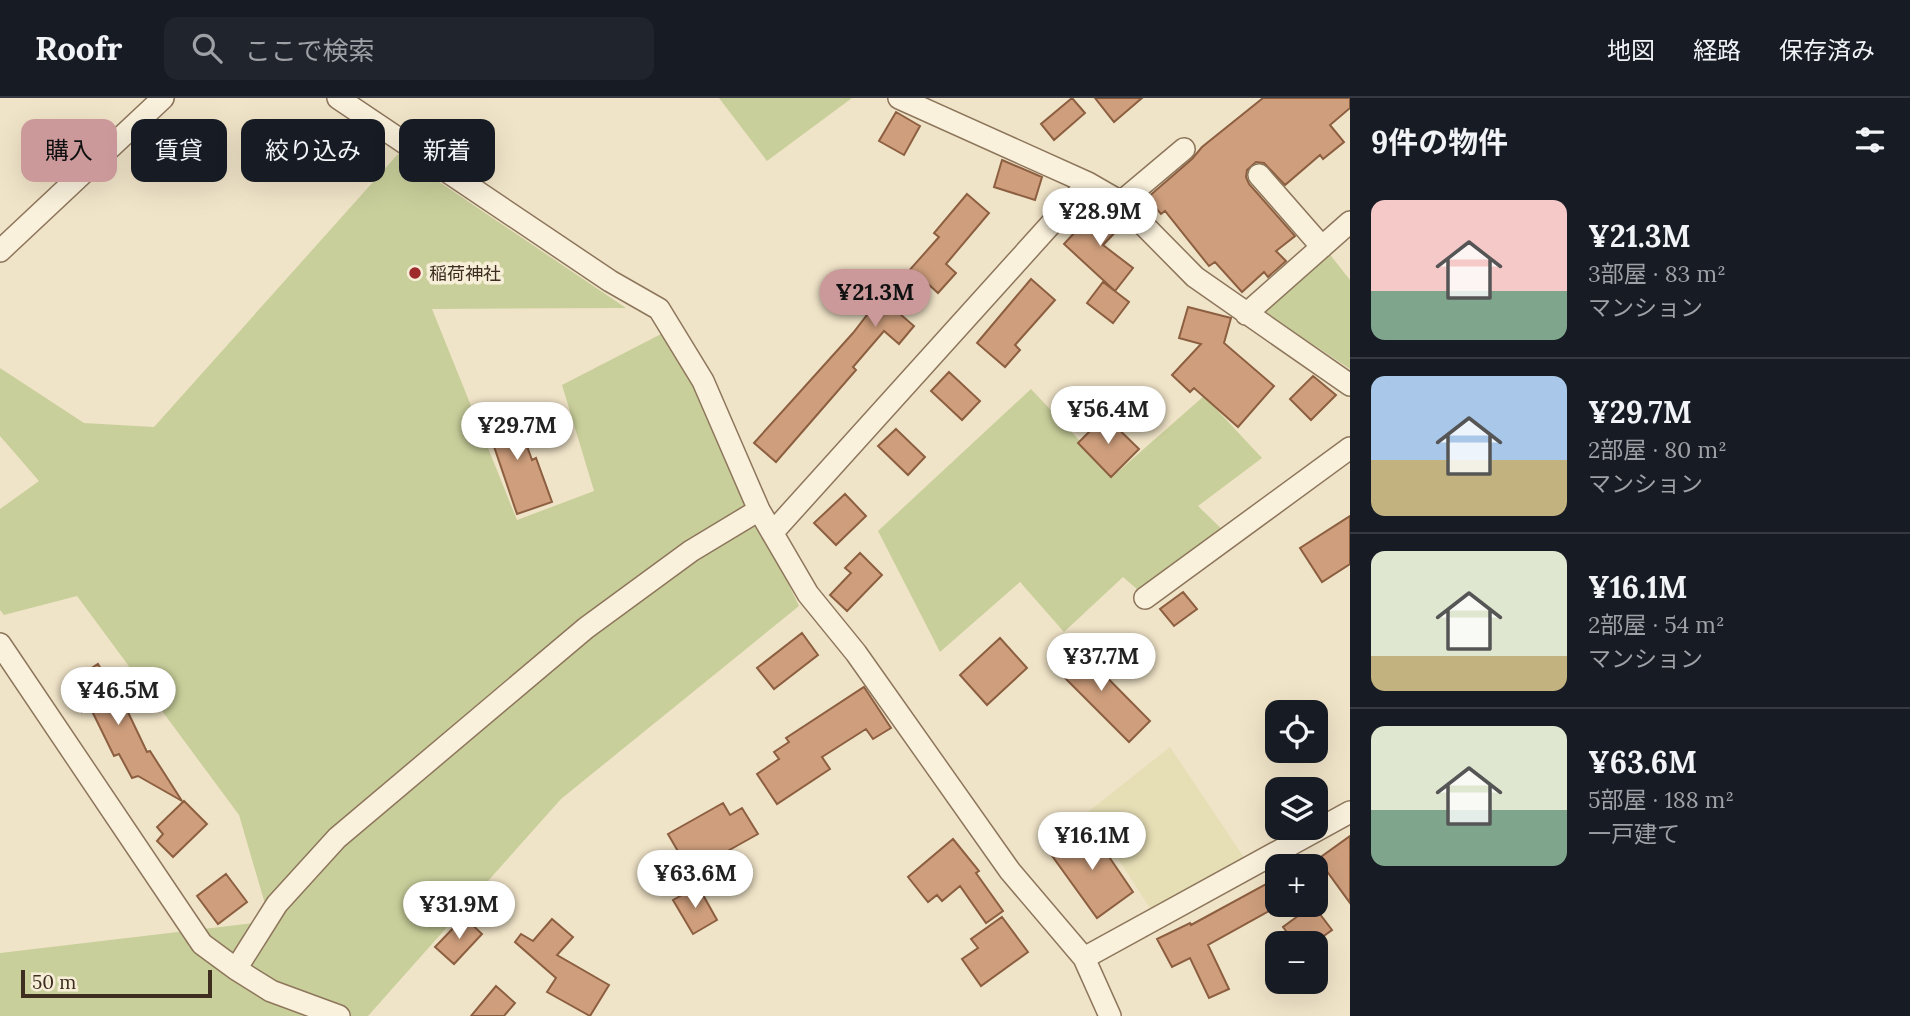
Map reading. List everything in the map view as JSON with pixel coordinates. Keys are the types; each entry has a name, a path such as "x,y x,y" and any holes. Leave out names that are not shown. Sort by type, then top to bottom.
{"street":[{"path":"0,251 163,98"},
{"path":"338,98 610,281 659,309 703,381 759,510 808,594 856,653 1010,871 1084,958 1110,1016"},
{"path":"900,98 1088,183 1121,202 1195,278 1350,385"},
{"path":"1121,202 1184,149"},
{"path":"1259,175 1322,247"},
{"path":"773,532 1088,183"},
{"path":"1247,314 1350,222"},
{"path":"1145,598 1350,448"},
{"path":"236,970 277,904 337,838 586,628 691,551 759,510"},
{"path":"0,644 202,944 236,970 271,990 339,1016"},
{"path":"1084,958 1350,812"}],"shaded area":[{"path":"1170,747 1245,859 1150,908 1088,812"}],"green space":[{"path":"719,98 852,98 767,161"},
{"path":"398,154 399,182 439,182 626,308 432,309 517,520 594,491 562,385 667,331 799,606 561,799 368,1016 0,1016 0,953 270,921 239,815 77,596 4,615 0,610 0,509 39,481 0,436 0,368 84,423 154,427 373,182 385,182 385,169"},
{"path":"1328,252 1350,280 1350,369 1263,311"},
{"path":"1031,389 1113,476 1204,396 1262,458 1198,506 1227,534 1146,597 1123,577 1064,632 1020,582 940,652 878,531"}],"building":[{"path":"1072,98 1085,113 1054,140 1041,124"},
{"path":"1095,98 1142,98 1114,122"},
{"path":"1263,98 1350,98 1350,108 1330,125 1344,142 1323,159 1320,155 1285,185 1264,163 1256,162 1247,170 1249,184 1295,236 1276,251 1286,261 1268,277 1264,272 1242,292 1215,262 1209,266 1165,211 1161,214 1147,198 1202,147"},
{"path":"896,112 920,126 904,155 879,141"},
{"path":"1002,160 1042,177 1035,200 994,187"},
{"path":"967,194 989,213 946,264 956,273 938,293 927,283 900,314 914,326 899,344 884,331 853,367 856,370 776,462 754,443 853,333 880,298 883,300 939,237 934,233"},
{"path":"1100,205 1123,224 1103,245 1133,268 1115,291 1064,244"},
{"path":"1031,279 1055,300 1015,345 1020,350 1005,367 977,343"},
{"path":"1103,282 1129,302 1113,323 1087,303"},
{"path":"1188,307 1231,318 1224,343 1274,386 1238,427 1194,388 1190,392 1172,375 1201,344 1179,338"},
{"path":"949,372 980,401 962,420 931,391"},
{"path":"1313,376 1336,395 1311,420 1290,399"},
{"path":"513,407 532,460 536,458 552,502 517,514 484,417"},
{"path":"1105,416 1139,449 1111,477 1078,443"},
{"path":"896,429 925,457 908,475 878,446"},
{"path":"845,494 866,516 836,545 814,523"},
{"path":"1350,516 1350,564 1322,582 1300,548"},
{"path":"860,553 882,575 847,611 830,595 851,573 845,568"},
{"path":"1183,592 1197,609 1174,626 1160,609"},
{"path":"802,633 818,655 774,689 757,668"},
{"path":"1000,638 1027,668 987,705 960,675"},
{"path":"1074,644 1150,721 1129,742 1052,665"},
{"path":"98,664 126,708 147,752 150,751 182,801 138,776 132,778 119,754 114,756 90,707 82,712 65,685"},
{"path":"864,687 891,728 873,739 866,729 822,757 830,769 777,804 757,774 779,759 774,752 789,742 786,738"},
{"path":"184,801 207,824 173,857 157,841 163,834 157,827"},
{"path":"723,803 730,815 742,808 758,834 690,872 668,834"},
{"path":"1088,826 1133,892 1097,918 1050,853"},
{"path":"1350,836 1350,903 1328,873 1328,854 1325,854"},
{"path":"953,839 979,871 976,873 1003,911 986,923 960,886 942,901 937,895 928,902 908,877"},
{"path":"226,874 247,902 218,924 197,896"},
{"path":"1265,885 1265,913 1208,945 1229,989 1209,998 1190,958 1172,967 1157,939 1190,923 1191,925"},
{"path":"698,886 717,920 693,934 673,900"},
{"path":"464,917 482,934 454,964 435,947"},
{"path":"1002,917 1028,952 981,986 962,959 978,948 971,939"},
{"path":"1297,917 1322,917 1332,930 1328,933 1286,931 1283,927"},
{"path":"552,919 573,937 557,955 609,985 590,1016 547,992 556,978 515,942 521,934 533,941"},
{"path":"496,986 515,1003 504,1016 471,1016"}],"place":[{"name":"稲荷神社","path":"415,273"}]}
